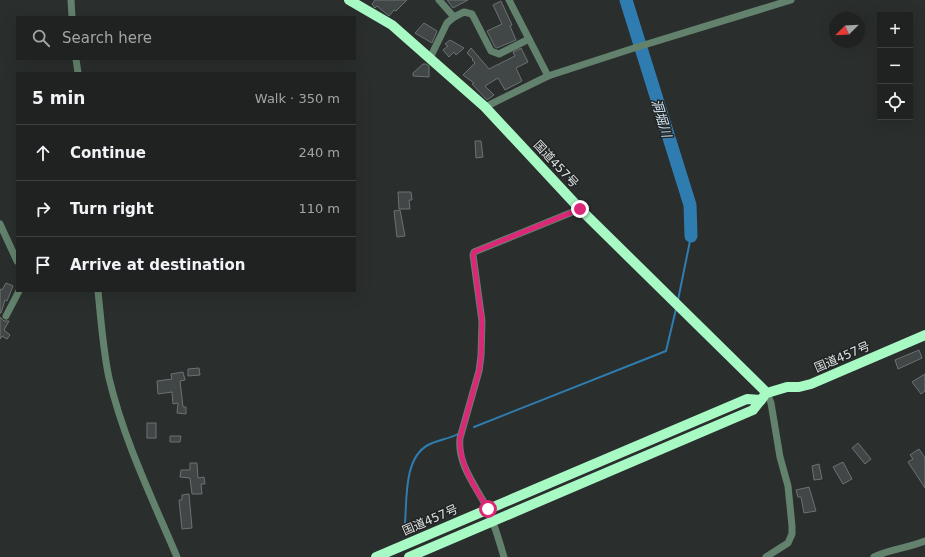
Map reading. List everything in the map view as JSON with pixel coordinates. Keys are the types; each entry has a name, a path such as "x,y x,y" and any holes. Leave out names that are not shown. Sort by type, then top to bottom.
{"highway":[{"name":"国道457号","path":"349,0 392,26 485,108 580,209 668,295 764,397"},
{"name":"国道457号","path":"376,557 747,399 764,397 787,387 799,387 811,384 925,335"},
{"name":"国道457号","path":"409,557 753,410 764,397"}],"street":[{"path":"71,0 72,16"},
{"path":"439,0 454,17"},
{"path":"509,0 548,76"},
{"path":"485,108 548,76 791,0"},
{"path":"430,58 447,23 454,17 464,12 472,14 491,51 499,54 529,39"},
{"path":"76,60 78,72"},
{"path":"504,557 488,509 469,476 460,447 460,438 479,371 481,348 482,321 473,255 474,252 580,209"},
{"path":"0,224 16,259"},
{"path":"6,316 18,292"},
{"path":"98,292 106,358 117,408 128,440 177,557"},
{"path":"764,397 771,403 780,457 788,486 792,526 792,534 788,543 766,557"},
{"path":"874,557 882,553 918,544 925,540"}],"building":[{"path":"375,0 407,0 389,16 377,6 375,8 372,4"},
{"path":"447,0 468,0 453,8"},
{"path":"501,1 512,25 510,26 516,40 497,48 495,47 487,31 502,24 493,5"},
{"path":"424,23 437,31 432,43 415,33"},
{"path":"450,40 464,48 456,55 454,52 449,57 443,50 448,46 445,44"},
{"path":"471,48 489,69 515,56 513,52 521,48 528,62 516,68 522,81 505,90 498,78 485,86 494,95 487,100 472,84 474,83 463,75 475,63 467,53"},
{"path":"423,64 429,66 429,77 413,76 413,73"},
{"path":"475,141 481,141 483,157 476,158"},
{"path":"398,192 411,192 412,200 409,200 410,209 399,209"},
{"path":"400,210 405,236 397,237 394,211"},
{"path":"6,283 13,286 0,313 0,289 2,290"},
{"path":"0,317 4,321 9,321 4,330 10,335 7,339 2,336 0,339"},
{"path":"919,350 922,358 898,369 895,360"},
{"path":"199,368 200,375 188,376 188,369"},
{"path":"183,372 185,380 180,381 183,407 186,407 186,414 177,413 178,403 173,404 172,392 158,394 157,381 172,379 171,374"},
{"path":"925,374 925,391 921,394 912,382"},
{"path":"147,423 156,423 156,438 147,438"},
{"path":"170,436 181,436 180,442 170,442"},
{"path":"858,443 871,459 865,464 852,448"},
{"path":"919,449 925,458 925,488 908,462 913,459 910,455"},
{"path":"843,462 852,479 843,484 833,467"},
{"path":"190,463 197,463 198,478 204,477 205,484 201,484 202,494 192,494 190,478 180,477 181,470 190,470"},
{"path":"819,464 822,479 814,480 812,466"},
{"path":"809,487 816,511 804,513 801,497 798,497 796,490"},
{"path":"189,494 192,528 182,529 179,500 182,500 182,495"}],"waterway":[{"name":"洞堀川","path":"626,0 690,205 691,236"},
{"path":"678,300 691,236"},
{"path":"474,427 666,351 676,309"},
{"path":"405,523 408,480 415,459 420,451 428,445 458,434"}],"route":[{"path":"488,509 469,476 460,450 460,438 479,371 481,356 482,321 478,281 473,255 474,252 580,209"}]}
